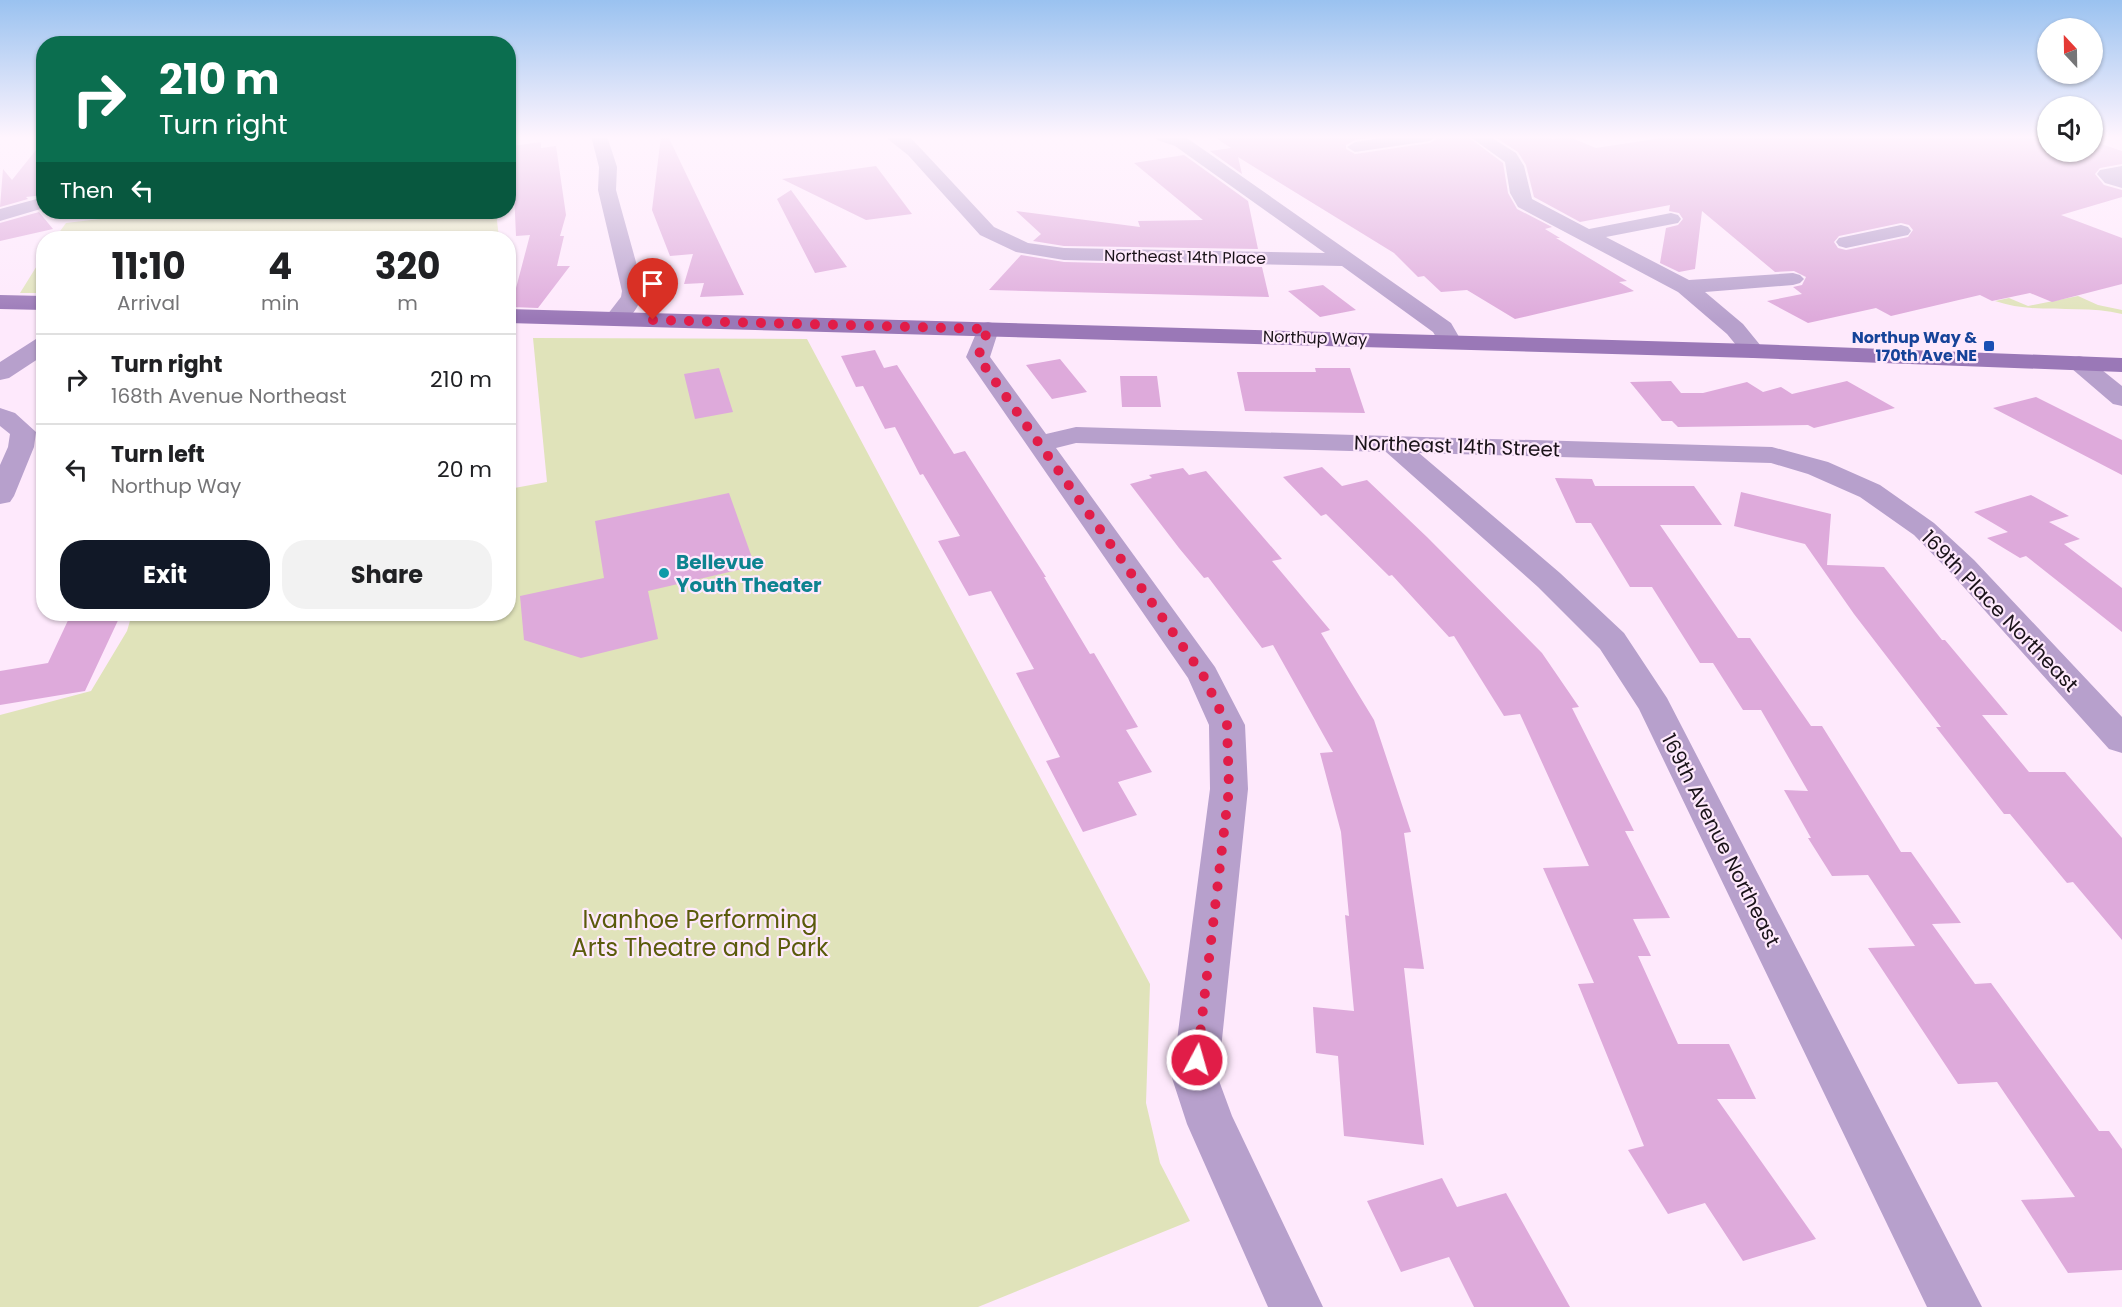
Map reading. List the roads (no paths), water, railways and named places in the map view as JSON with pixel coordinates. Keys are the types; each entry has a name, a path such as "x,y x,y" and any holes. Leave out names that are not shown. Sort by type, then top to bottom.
{"street":[{"path":"609,197 633,291 632,298 615,319"},
{"name":"Northeast 14th Place","path":"956,197 987,231 1023,248 1064,254 1347,260"},
{"path":"1259,197 1443,328 1450,342"},
{"path":"1520,197 1525,203 1686,287 1735,329 1753,351"},
{"path":"0,215 36,204"},
{"path":"1586,235 1671,219"},
{"path":"1846,242 1901,231"},
{"path":"1686,287 1793,279"},
{"path":"0,302 36,303"},
{"name":"Northup Way","path":"516,316 1753,351 2122,365"},
{"path":"988,329 978,357 1203,675 1227,725 1229,789 1195,1078 1210,1124 1296,1307"},
{"path":"0,373 36,350"},
{"path":"2079,363 2122,399"},
{"path":"0,416 23,432 21,447 0,496"},
{"name":"Northeast 14th Street","path":"1039,444 1076,435 1772,455 1818,468 1870,491"},
{"name":"169th Avenue Northeast","path":"1393,444 1549,580 1612,641 1655,707 1955,1307"},
{"name":"169th Place Northeast","path":"1870,491 1924,529 1963,567 2122,740"}],"place":[{"name":"Northup Way & 170th Ave NE","path":"1989,346"},
{"name":"Bellevue Youth Theater","path":"664,573"}],"park label":[{"name":"Ivanhoe Performing Arts Theatre and Park","path":"700,933"}]}
